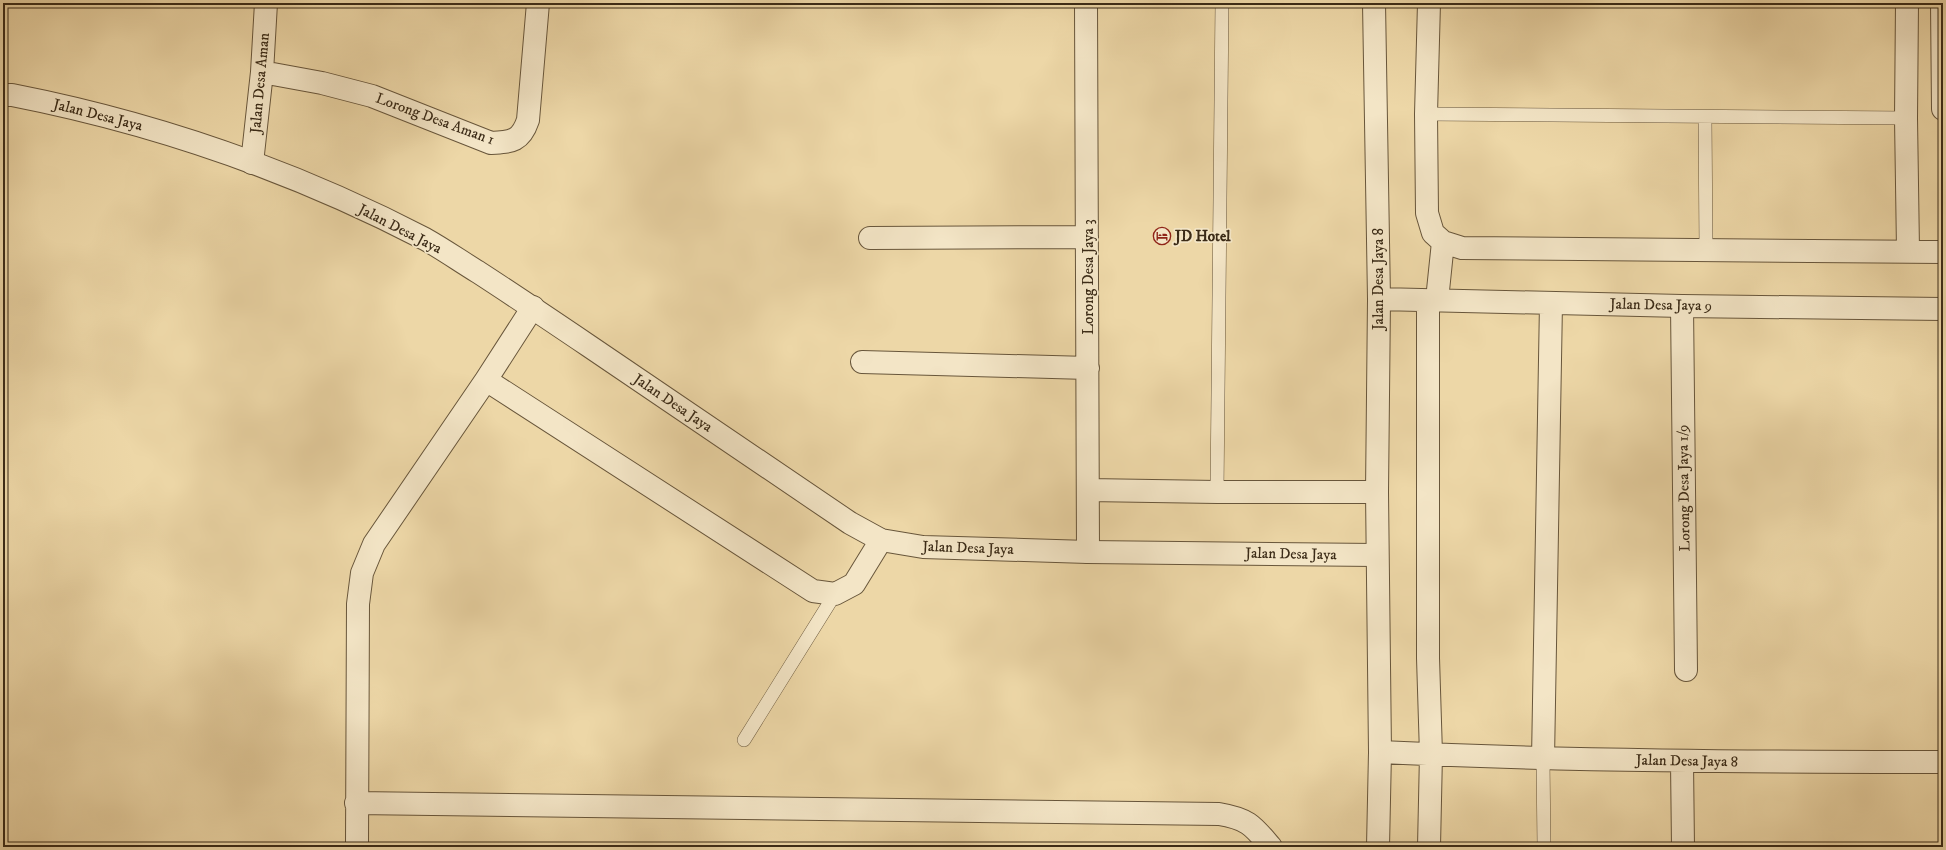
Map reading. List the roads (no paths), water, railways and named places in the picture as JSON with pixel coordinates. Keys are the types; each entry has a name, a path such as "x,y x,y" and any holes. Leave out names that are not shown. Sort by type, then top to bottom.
{"street":[{"name":"Jalan Desa Aman","path":"252,163 262,72 266,3"},
{"name":"Lorong Desa Aman 1","path":"262,72 322,83 372,96 491,143 508,142 524,132 528,120 538,3"},
{"name":"Lorong Desa Jaya 3","path":"1086,3 1088,552"},
{"name":"Jalan Desa Jaya 8","path":"1374,3 1379,299 1377,555 1380,752 1378,847"},
{"path":"1429,3 1426,114 1427,213 1433,233 1443,242 1462,248 1908,250 1943,252"},
{"path":"1907,3 1906,118 1908,250"},
{"path":"1942,3 1943,109"},
{"name":"Jalan Desa Jaya","path":"3,95 12,95 68,106 134,123 252,163 372,213 428,240 533,307 850,523 881,540 923,548 1088,552 1377,555"},
{"path":"870,238 1087,238"},
{"path":"1429,847 1431,754 1428,642 1432,300 1443,242"},
{"name":"Jalan Desa Jaya 9","path":"1379,299 1682,306 1943,309"},
{"path":"1543,759 1551,303"},
{"name":"Lorong Desa Jaya 1/9","path":"1682,306 1686,670"},
{"path":"357,847 358,604 362,573 374,544 486,380 533,307"},
{"path":"862,362 1088,368"},
{"path":"486,380 813,590 835,594 854,584 881,540"},
{"path":"1088,490 1377,492"},
{"name":"Jalan Desa Jaya 8","path":"1380,752 1543,759 1682,762 1943,762"},
{"path":"1682,762 1682,847"},
{"path":"356,803 1219,814 1243,820 1252,826 1272,847"}],"lane":[{"path":"1217,492 1222,3"},
{"path":"1426,114 1906,118"},
{"path":"1705,117 1706,250"},
{"path":"744,740 835,594"},
{"path":"1543,759 1544,847"}],"place":[{"name":"JD Hotel","path":"1162,236"}]}
